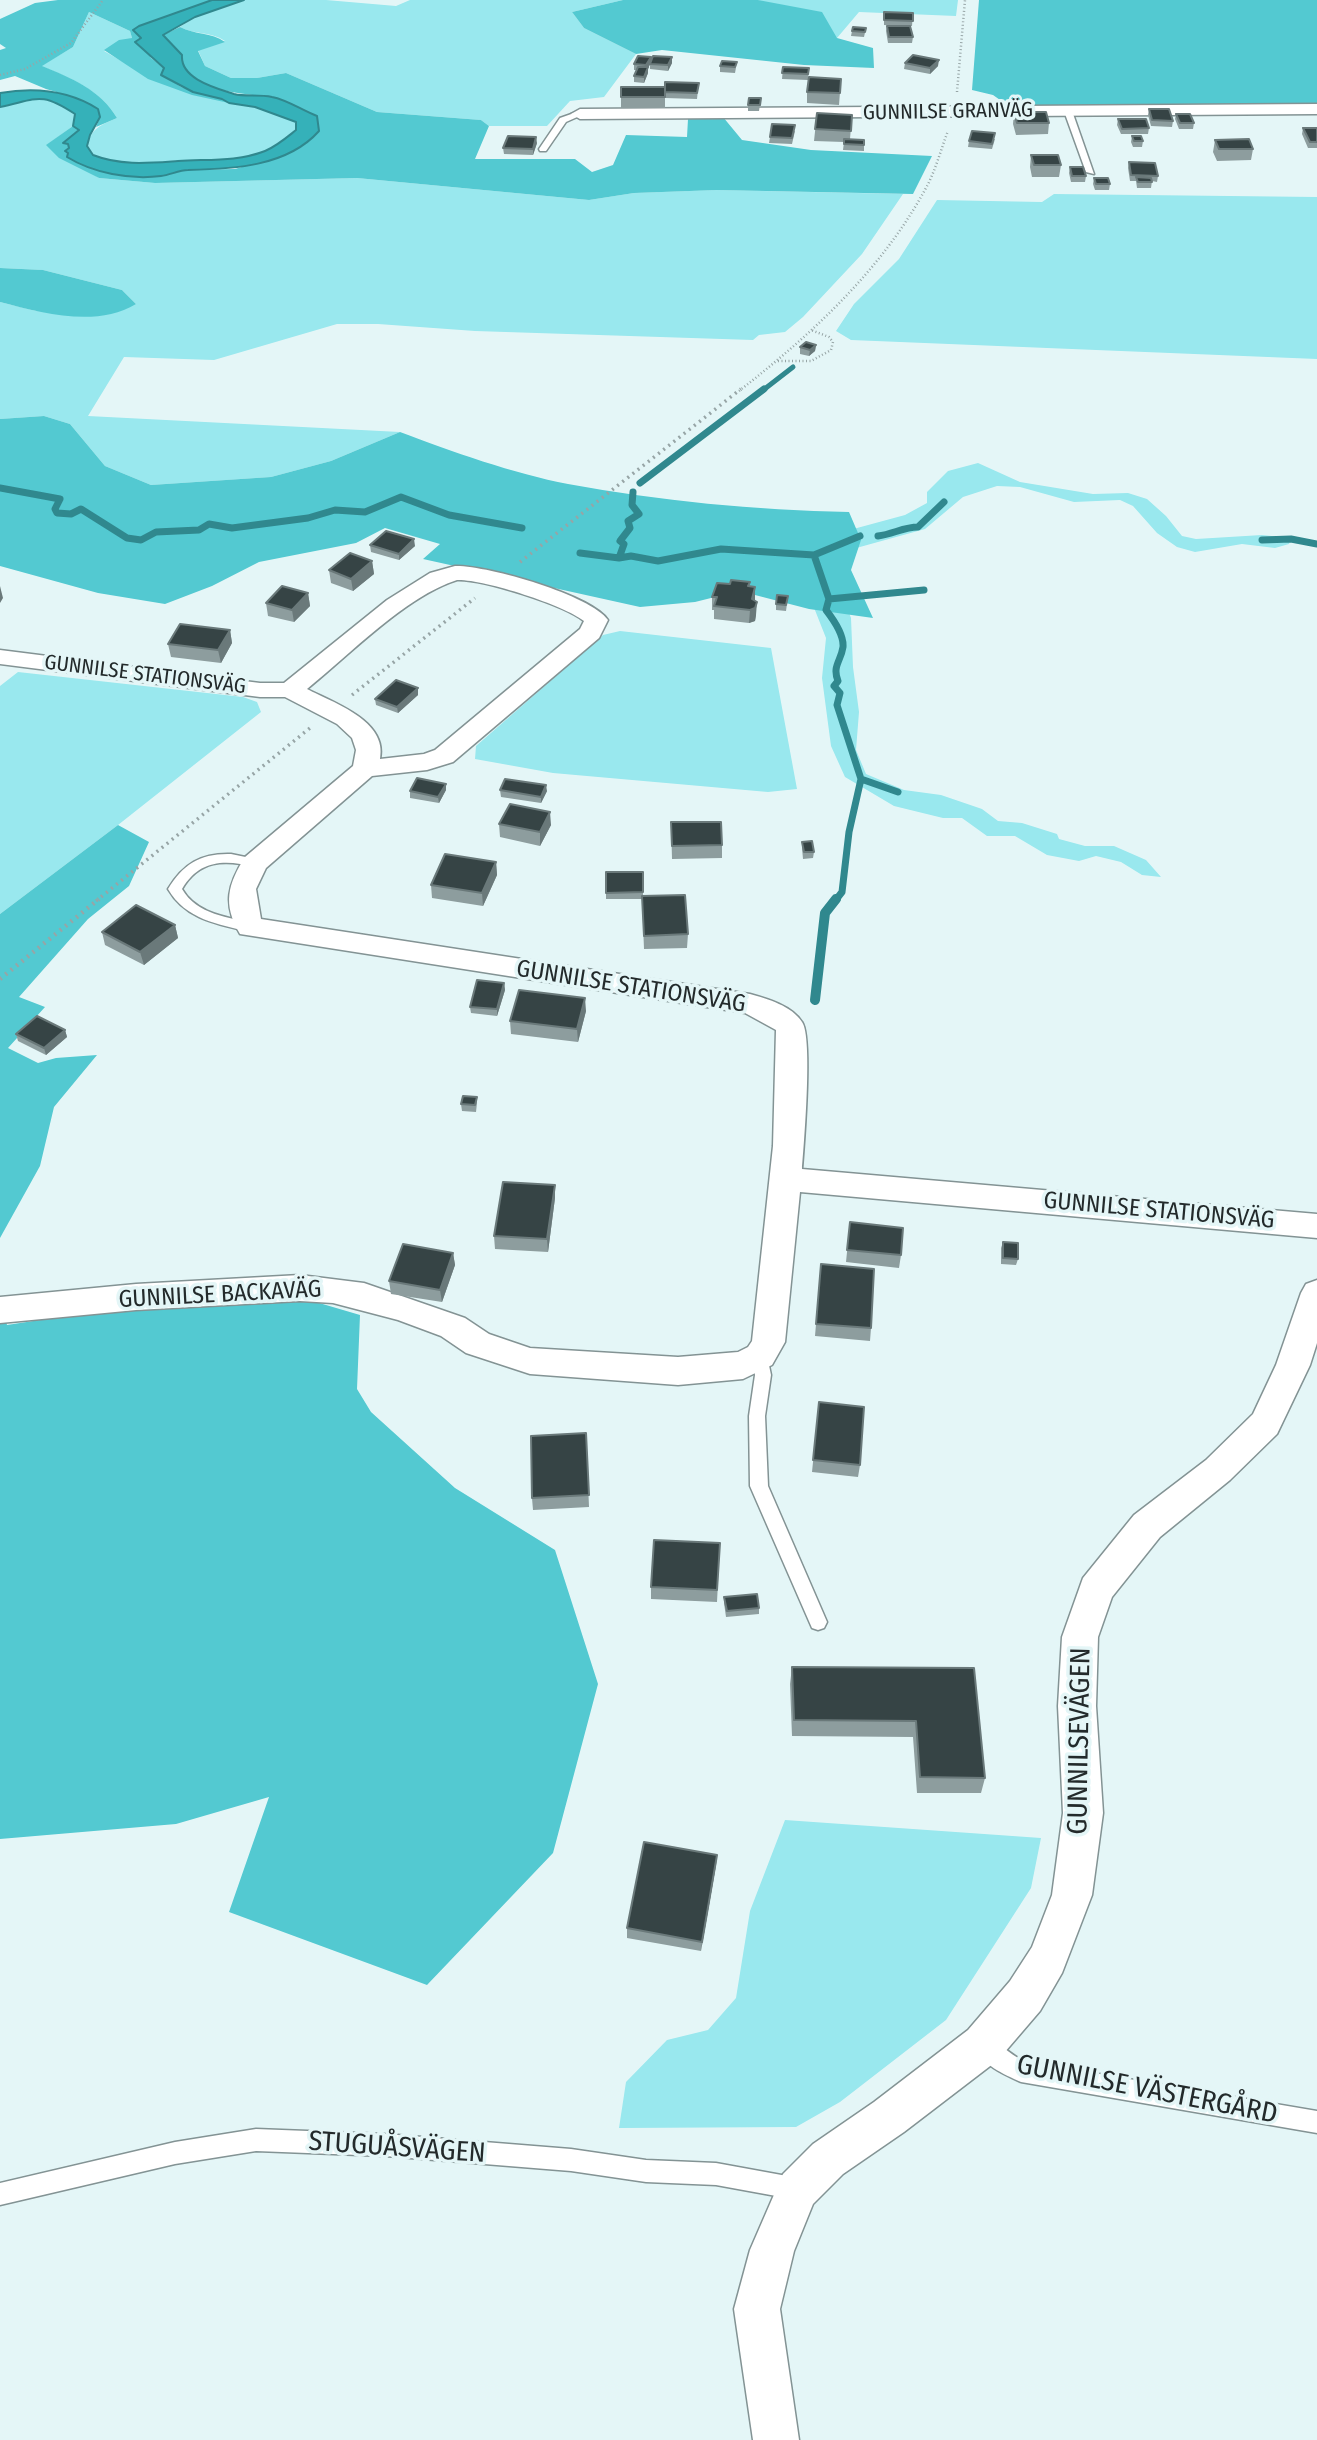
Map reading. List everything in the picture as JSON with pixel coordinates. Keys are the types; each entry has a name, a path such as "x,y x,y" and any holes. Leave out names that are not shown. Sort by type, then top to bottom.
{"street":[{"name":"GUNNILSE GRANVÄG","path":"580,114 1317,109"},
{"path":"250,927 243,905 242,889 255,863 365,769 427,762 444,756 590,634 596,620 591,614 565,603 496,581 458,572 442,575 402,601 289,691"},
{"name":"GUNNILSE STATIONSVÄG","path":"0,657 260,690 289,691 332,710 356,726 364,735 369,750 365,769"},
{"name":"GUNNILSE STATIONSVÄG","path":"250,927 750,1004 767,1011 791,1027 787,1179 1317,1226"},
{"path":"760,1356 768,1342 787,1179"},
{"name":"GUNNILSE BACKAVÄG","path":"0,1310 216,1291 333,1290 408,1310 453,1327 478,1344 499,1353 530,1361 678,1371 743,1365 760,1356"},
{"name":"GUNNILSEVÄGEN","path":"776,2440 757,2309 772,2250 798,2189 828,2158 889,2118 983,2045 1025,1996 1048,1959 1072,1895 1083,1813 1077,1706 1080,1637 1096,1589 1147,1526 1217,1470 1265,1423 1293,1366 1317,1293"}],"lane":[{"path":"1068,111 1091,172"},
{"path":"542,149 563,120 580,114"},
{"path":"250,927 196,912 179,900 175,889 189,869 216,856 232,856 255,863"},
{"path":"760,1356 763,1375 757,1416 759,1486 818,1622"},
{"name":"GUNNILSE VÄSTERGÅRD","path":"983,2045 999,2060 1021,2071 1317,2122"},
{"name":"STUGUÅSVÄGEN","path":"0,2194 175,2153 256,2140 385,2145 571,2160 646,2171 716,2174 798,2189"}],"path":[{"path":"0,75 26,69 71,43 103,0"},
{"path":"955,112 965,0"},
{"path":"777,361 811,361 831,350 832,342 829,337 811,330"}],"shaded area":[{"path":"58,0 212,0 153,21 141,38 151,58 164,68 162,75 181,87 229,103 192,95 148,79 104,50 119,40 132,38 130,31 89,12 73,47 42,66 94,92 117,118 96,127 100,117 93,106 77,98 15,76 0,80 0,50 6,48 0,44 0,19 35,3"},
{"path":"212,0 244,0 195,17 163,35 182,55 187,70 201,81 234,94 278,98 317,116 319,131 291,152 258,164 240,167 185,170 149,177 124,176 88,167 67,157 68,153 65,151 69,148 68,144 63,143 79,130 73,126 75,114 63,107 39,99 0,107 0,93 26,90 63,94 87,103 98,109 100,117 87,146 93,155 114,161 146,163 222,159 254,155 269,149 296,130 296,122 255,107 229,103 193,92 161,75 164,68 135,42 141,38 133,30 139,26"},
{"path":"244,0 326,0 396,6 410,0 623,0 572,12 584,28 636,54 604,97 570,101 547,126 489,126 481,120 377,112 286,73 257,78 231,78 205,66 198,50 225,41 180,27 194,17"},
{"path":"623,0 758,0 822,12 837,38 873,48 874,68 804,65 662,50 636,54 584,28 572,12"},
{"path":"758,0 958,0 956,16 859,12 837,38"},
{"path":"979,0 1317,0 1317,105 1010,107 993,95 972,90"},
{"path":"89,12 130,31 132,38 104,51 125,63 229,103 255,107 296,122 296,130 265,151 233,158 135,162 114,161 93,155 87,146 91,135 102,125 117,118 94,92 41,66 73,47"},
{"path":"180,27 225,42 198,51 205,66 231,78 257,78 286,73 377,112 481,120 489,126 475,159 575,159 592,172 613,165 626,135 687,137 688,119 723,117 742,140 811,150 932,156 913,194 717,190 634,193 589,200 357,178 155,183 99,178 59,158 46,145 73,126 79,130 68,144 68,157 92,169 148,176 186,170 235,169 282,155 317,116 286,102 229,92 203,83 191,75 181,63 182,55 163,38 163,35"},
{"path":"31,98 53,101 75,114 73,126 47,145 99,178 155,183 357,178 589,200 634,193 717,190 903,194 862,254 803,317 785,332 759,335 753,340 337,324 214,360 124,357 88,416 400,432 331,461 271,477 151,485 105,466 70,424 44,416 0,419 0,302 36,311 136,304 122,290 43,270 0,268 0,107"},
{"path":"1054,194 1317,197 1317,359 851,340 836,331 854,304 899,259 937,200 1042,202"},
{"path":"0,268 43,270 122,290 136,304 120,311 87,317 51,314 0,302"},
{"path":"44,416 70,424 105,466 151,485 271,477 331,461 400,432 505,468 568,484 708,504 849,512 861,540 851,570 873,618 809,609 755,595 731,593 695,602 640,607 423,559 440,544 385,528 356,543 259,562 212,586 165,604 98,593 0,566 0,419"},
{"path":"978,463 1020,482 1093,494 1128,493 1147,499 1166,516 1182,536 1196,539 1262,535 1291,538 1289,544 1275,548 1242,544 1195,552 1177,547 1157,533 1133,506 1120,500 1074,502 1020,487 997,486 963,497 925,529 849,550 838,584 851,618 853,667 859,712 856,750 866,774 904,790 941,795 982,809 998,821 1022,823 1057,834 1059,839 1085,846 1114,846 1146,860 1161,877 1142,875 1121,862 1096,856 1079,861 1047,855 1015,836 987,836 962,818 943,818 894,806 845,777 831,746 822,678 826,638 809,595 846,531 905,515 927,503 927,492 948,471"},
{"path":"620,631 771,648 797,789 768,792 553,773 475,759 476,746 603,635"},
{"path":"18,672 243,697 257,702 261,712 0,914 0,686"},
{"path":"118,825 149,842 129,886 88,919 19,997 45,1007 8,1048 38,1063 56,1058 97,1055 54,1107 40,1166 0,1238 0,914"},
{"path":"292,1295 360,1315 357,1389 371,1412 455,1488 555,1550 598,1684 553,1853 427,1985 229,1912 269,1797 176,1824 0,1839 0,1298 7,1325 86,1313"},
{"path":"785,1820 1041,1838 1031,1888 946,2020 840,2102 796,2127 619,2128 626,2082 667,2040 708,2030 736,1998 750,1911"}],"building":[{"path":"884,12 913,13 913,21 884,20"},
{"path":"887,26 910,26 913,37 889,37"},
{"path":"853,27 866,28 865,32 852,31"},
{"path":"913,55 939,60 930,68 905,63"},
{"path":"638,56 651,57 646,65 634,64"},
{"path":"653,56 672,57 668,65 650,64"},
{"path":"722,61 737,62 735,67 720,66"},
{"path":"638,67 648,67 644,77 634,76"},
{"path":"783,67 809,68 808,74 782,73"},
{"path":"809,77 841,79 840,93 807,92"},
{"path":"665,82 699,83 697,93 665,92"},
{"path":"621,87 665,87 665,97 621,97"},
{"path":"749,98 761,98 760,105 748,105"},
{"path":"1149,109 1169,109 1173,121 1152,120"},
{"path":"1014,112 1046,112 1049,123 1017,123"},
{"path":"817,113 852,115 851,131 815,129"},
{"path":"1176,114 1190,114 1194,123 1180,123"},
{"path":"1118,119 1146,119 1149,128 1122,129"},
{"path":"772,124 795,125 792,138 770,137"},
{"path":"1303,128 1317,128 1317,142 1310,142"},
{"path":"972,131 995,133 992,144 969,141"},
{"path":"508,136 536,137 533,149 503,148"},
{"path":"1132,136 1141,136 1143,141 1134,141"},
{"path":"844,139 864,140 864,145 844,144"},
{"path":"1249,139 1253,149 1219,149 1215,140"},
{"path":"1031,155 1058,155 1061,165 1034,165"},
{"path":"1129,162 1155,163 1158,176 1131,175"},
{"path":"1070,167 1083,167 1086,176 1072,176"},
{"path":"1136,177 1151,178 1152,182 1138,182"},
{"path":"1094,178 1108,178 1110,184 1096,184"},
{"path":"806,342 816,345 810,350 800,347"},
{"path":"386,531 414,539 399,554 370,545"},
{"path":"350,553 372,561 351,579 329,570"},
{"path":"731,580 750,582 748,586 755,587 752,599 757,602 755,608 750,610 714,606 717,597 712,597 717,583 730,584"},
{"path":"282,586 308,593 292,610 266,603"},
{"path":"777,595 788,596 786,605 776,604"},
{"path":"180,624 230,630 218,650 168,644"},
{"path":"396,680 418,688 397,707 375,699"},
{"path":"417,778 446,784 438,797 410,791"},
{"path":"505,779 546,785 541,797 500,790"},
{"path":"510,804 550,812 540,832 499,824"},
{"path":"671,822 721,822 722,845 672,846"},
{"path":"812,841 814,852 804,852 802,842"},
{"path":"445,854 496,862 482,893 431,885"},
{"path":"606,872 643,872 643,892 606,893"},
{"path":"685,895 688,934 644,936 642,896"},
{"path":"136,905 175,925 140,952 102,932"},
{"path":"477,980 504,983 497,1009 470,1007"},
{"path":"519,990 585,998 577,1029 510,1021"},
{"path":"37,1016 65,1030 44,1048 16,1034"},
{"path":"463,1096 477,1097 475,1105 461,1104"},
{"path":"503,1182 555,1185 547,1239 494,1236"},
{"path":"850,1222 903,1228 901,1255 847,1250"},
{"path":"1003,1242 1018,1243 1018,1259 1003,1258"},
{"path":"403,1244 453,1253 440,1290 389,1281"},
{"path":"821,1264 874,1269 871,1328 816,1324"},
{"path":"819,1402 864,1407 860,1465 813,1460"},
{"path":"586,1433 589,1495 532,1498 531,1436"},
{"path":"654,1540 720,1543 717,1590 651,1587"},
{"path":"757,1594 759,1608 727,1611 724,1597"},
{"path":"792,1667 974,1668 985,1778 920,1777 916,1721 794,1720"},
{"path":"644,1842 717,1855 702,1942 627,1928"}],"waterway":[{"path":"762,391 793,367"},
{"path":"640,483 764,389"},
{"path":"0,488 60,499 55,509 57,513 71,514 81,509 127,538 141,540 156,532 199,530 209,524 232,528 308,518 335,510 365,512 401,497 449,515 522,528"},
{"path":"619,558 624,544 620,541 630,528 628,521 639,514 632,505 633,492"},
{"path":"878,536 918,527 944,502"},
{"path":"814,555 860,536"},
{"path":"1262,540 1291,539 1317,544"},
{"path":"619,558 631,556 658,561 721,549 814,555"},
{"path":"580,553 619,558"},
{"path":"814,555 829,599"},
{"path":"829,599 924,590"},
{"path":"829,599 826,610 838,627 843,642 836,667 838,681 834,686 840,693 837,705 861,779"},
{"path":"835,901 842,892 849,832 861,779"},
{"path":"861,779 898,792"},
{"path":"815,1000 825,913 836,899"}]}
